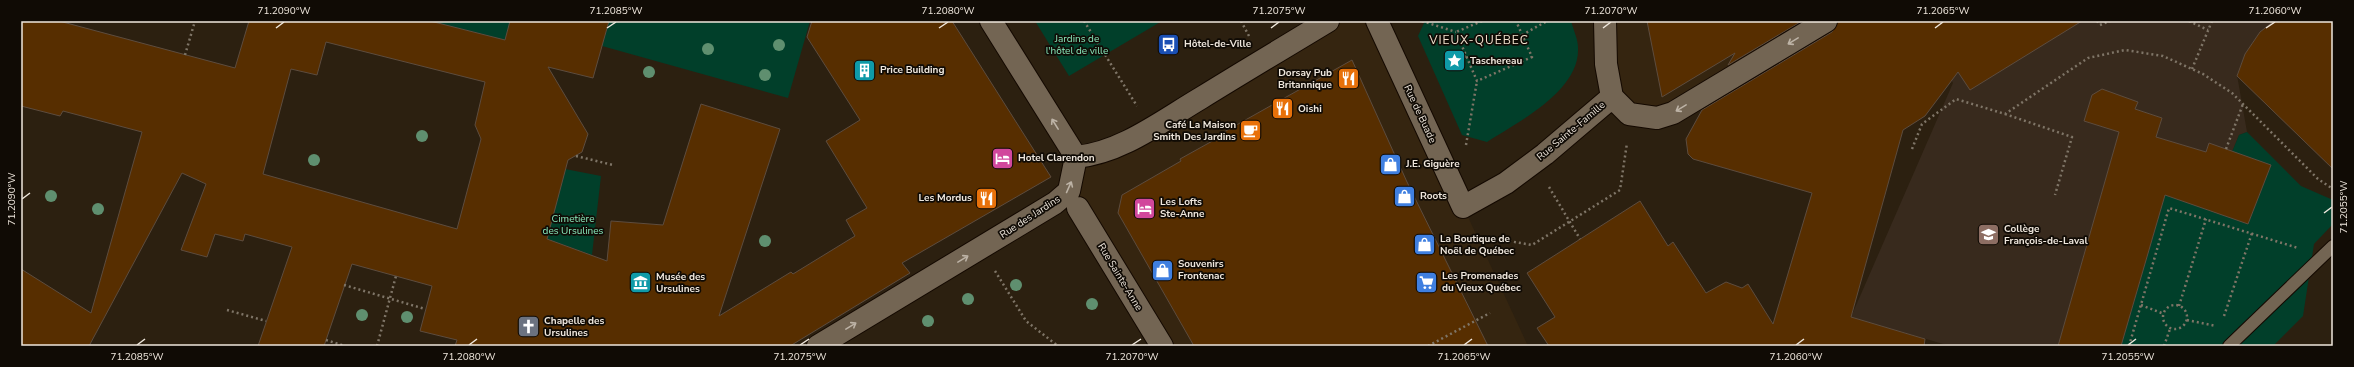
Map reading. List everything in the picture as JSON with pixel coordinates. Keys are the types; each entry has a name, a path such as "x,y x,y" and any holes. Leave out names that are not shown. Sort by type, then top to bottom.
{"street":[{"path":"991,21 1076,157 1090,156 1111,148 1151,128 1328,21"},
{"name":"Rue de Buade","path":"1377,21 1463,207"},
{"path":"1605,21 1606,64 1612,97"},
{"name":"Rue Sainte-Famille","path":"1463,207 1506,183 1545,154 1612,97 1629,114 1657,118 1673,113 1826,21"},
{"name":"Rue des Jardins","path":"818,346 1056,202 1069,191 1076,157"},
{"name":"Rue Sainte-Anne","path":"1078,208 1162,346"}],"lane":[{"path":"2229,346 2333,246"}],"path":[{"path":"185,55 195,21"},
{"path":"1084,21 1151,128"},
{"path":"1422,21 1456,32 1482,21"},
{"path":"1477,81 1532,57 1516,21"},
{"path":"1522,35 1547,21"},
{"path":"2097,21 2100,25 2110,21"},
{"path":"2189,21 2208,30"},
{"path":"2192,69 2212,21"},
{"path":"1456,32 1477,81 1466,150"},
{"path":"2005,114 2088,58 2125,50 2163,56 2192,69 2232,93 2318,179 2333,189"},
{"path":"1460,59 1466,56"},
{"path":"1912,149 1922,124 1956,99 2005,114 2072,137 2055,194"},
{"path":"2226,149 2243,104"},
{"path":"1509,241 1532,245 1620,190 1627,143"},
{"path":"576,156 613,165"},
{"path":"1547,185 1580,239"},
{"path":"2129,346 2169,208 2323,256"},
{"path":"2179,306 2206,219"},
{"path":"2223,320 2252,234"},
{"path":"981,248 1026,321 1058,346"},
{"path":"377,346 396,276"},
{"path":"344,285 425,309"},
{"path":"2176,304 2185,310 2187,320 2181,328 2170,329 2162,320 2165,308 2176,304"},
{"path":"2141,305 2164,314"},
{"path":"227,310 266,321"},
{"path":"1428,346 1490,313"},
{"path":"2164,346 2170,329"},
{"path":"326,340 345,346"}],"shaded area":[{"path":"1328,21 1377,21 1528,346 1162,346 1069,191 1090,156"},
{"path":"1604,21 1751,21 1761,37 1752,66 1673,113 1603,99"},
{"name":"Collège François-de-Laval","path":"1919,21 2274,21 2260,32 2245,54 2237,75 2247,132 2239,135 2232,152 2209,143 2206,152 2156,137 2162,118 2135,109 2138,102 2092,95 2084,121 2119,132 2058,346 1950,346 1851,317 1953,83"}],"green space":[{"path":"430,21 510,21 505,40"},
{"path":"609,21 810,21 788,98 602,46"},
{"name":"Jardins de l'hôtel de ville","path":"1035,21 1162,21 1069,76"},
{"path":"1425,21 1571,21 1578,45 1576,64 1569,78 1545,104 1515,125 1487,142 1462,135 1418,36"},
{"path":"2247,132 2301,186 2333,200 2333,224 2314,244 2303,316 2273,346 2121,346 2165,195 2248,224 2271,165 2232,152 2239,135"},
{"name":"Cimetière des Ursulines","path":"565,169 601,176 592,255 547,239"}],"building":[{"path":"21,21 59,21 235,68 249,21 430,21 505,40 510,21 609,21 593,78 548,67 588,134 582,152 568,160 547,239 607,261 611,221 663,225 701,104 780,129 719,316 791,272 793,274 855,236 846,220 867,208 826,141 860,120 807,37 812,21 952,21 1051,177 902,263 910,273 790,346 455,346 457,340 420,331 432,286 352,264 324,346 258,346 292,247 245,234 243,241 215,234 207,257 181,250 206,184 182,173 89,346 21,346 21,269 91,313 142,132 63,111 60,116 21,106","holes":["326,42 485,82 475,125 481,139 457,229 263,174 291,69 317,75"]},
{"path":"1647,21 1802,21 1728,65 1735,53 1662,97"},
{"path":"1838,21 2082,21 1970,90 1958,72 1925,116 1903,130 1851,317 1925,339 1924,346 1549,346 1537,328 1555,317 1527,273 1640,201 1668,246 1673,242 1706,293 1726,282 1742,288 1748,284 1773,324 1812,193 1693,159 1688,154 1686,139 1702,110 1832,32"},
{"path":"2274,21 2333,21 2333,169 2237,76 2245,54 2260,32"},
{"path":"1352,60 1407,182 1488,346 1194,346 1118,213 1122,195 1181,161 1180,159 1225,134 1224,132"},
{"path":"2102,89 2138,102 2135,109 2162,118 2156,137 2206,152 2209,143 2271,165 2248,224 2165,195 2121,346 2058,346 2119,132 2084,121 2092,95"}],"place":[{"name":"Hôtel-de-Ville","path":"1169,44"},
{"name":"Taschereau","path":"1455,61"},
{"name":"Price Building","path":"865,70"},
{"name":"Dorsay Pub Britannique","path":"1348,79"},
{"name":"Oishi","path":"1282,109"},
{"name":"Café La Maison Smith Des Jardins","path":"1251,131"},
{"name":"Hotel Clarendon","path":"1002,158"},
{"name":"J.E. Giguère","path":"1390,164"},
{"name":"Roots","path":"1404,196"},
{"name":"Les Mordus","path":"987,198"},
{"name":"Les Lofts Ste-Anne","path":"1144,208"},
{"name":"Collège François-de-Laval","path":"1988,235"},
{"name":"La Boutique de Noël de Québec","path":"1424,245"},
{"name":"Souvenirs Frontenac","path":"1163,270"},
{"name":"Les Promenades du Vieux Québec","path":"1427,282"},
{"name":"Musée des Ursulines","path":"641,283"},
{"name":"Chapelle des Ursulines","path":"529,327"}],"district":[{"name":"VIEUX-QUÉBEC","path":"1479,40"}]}
